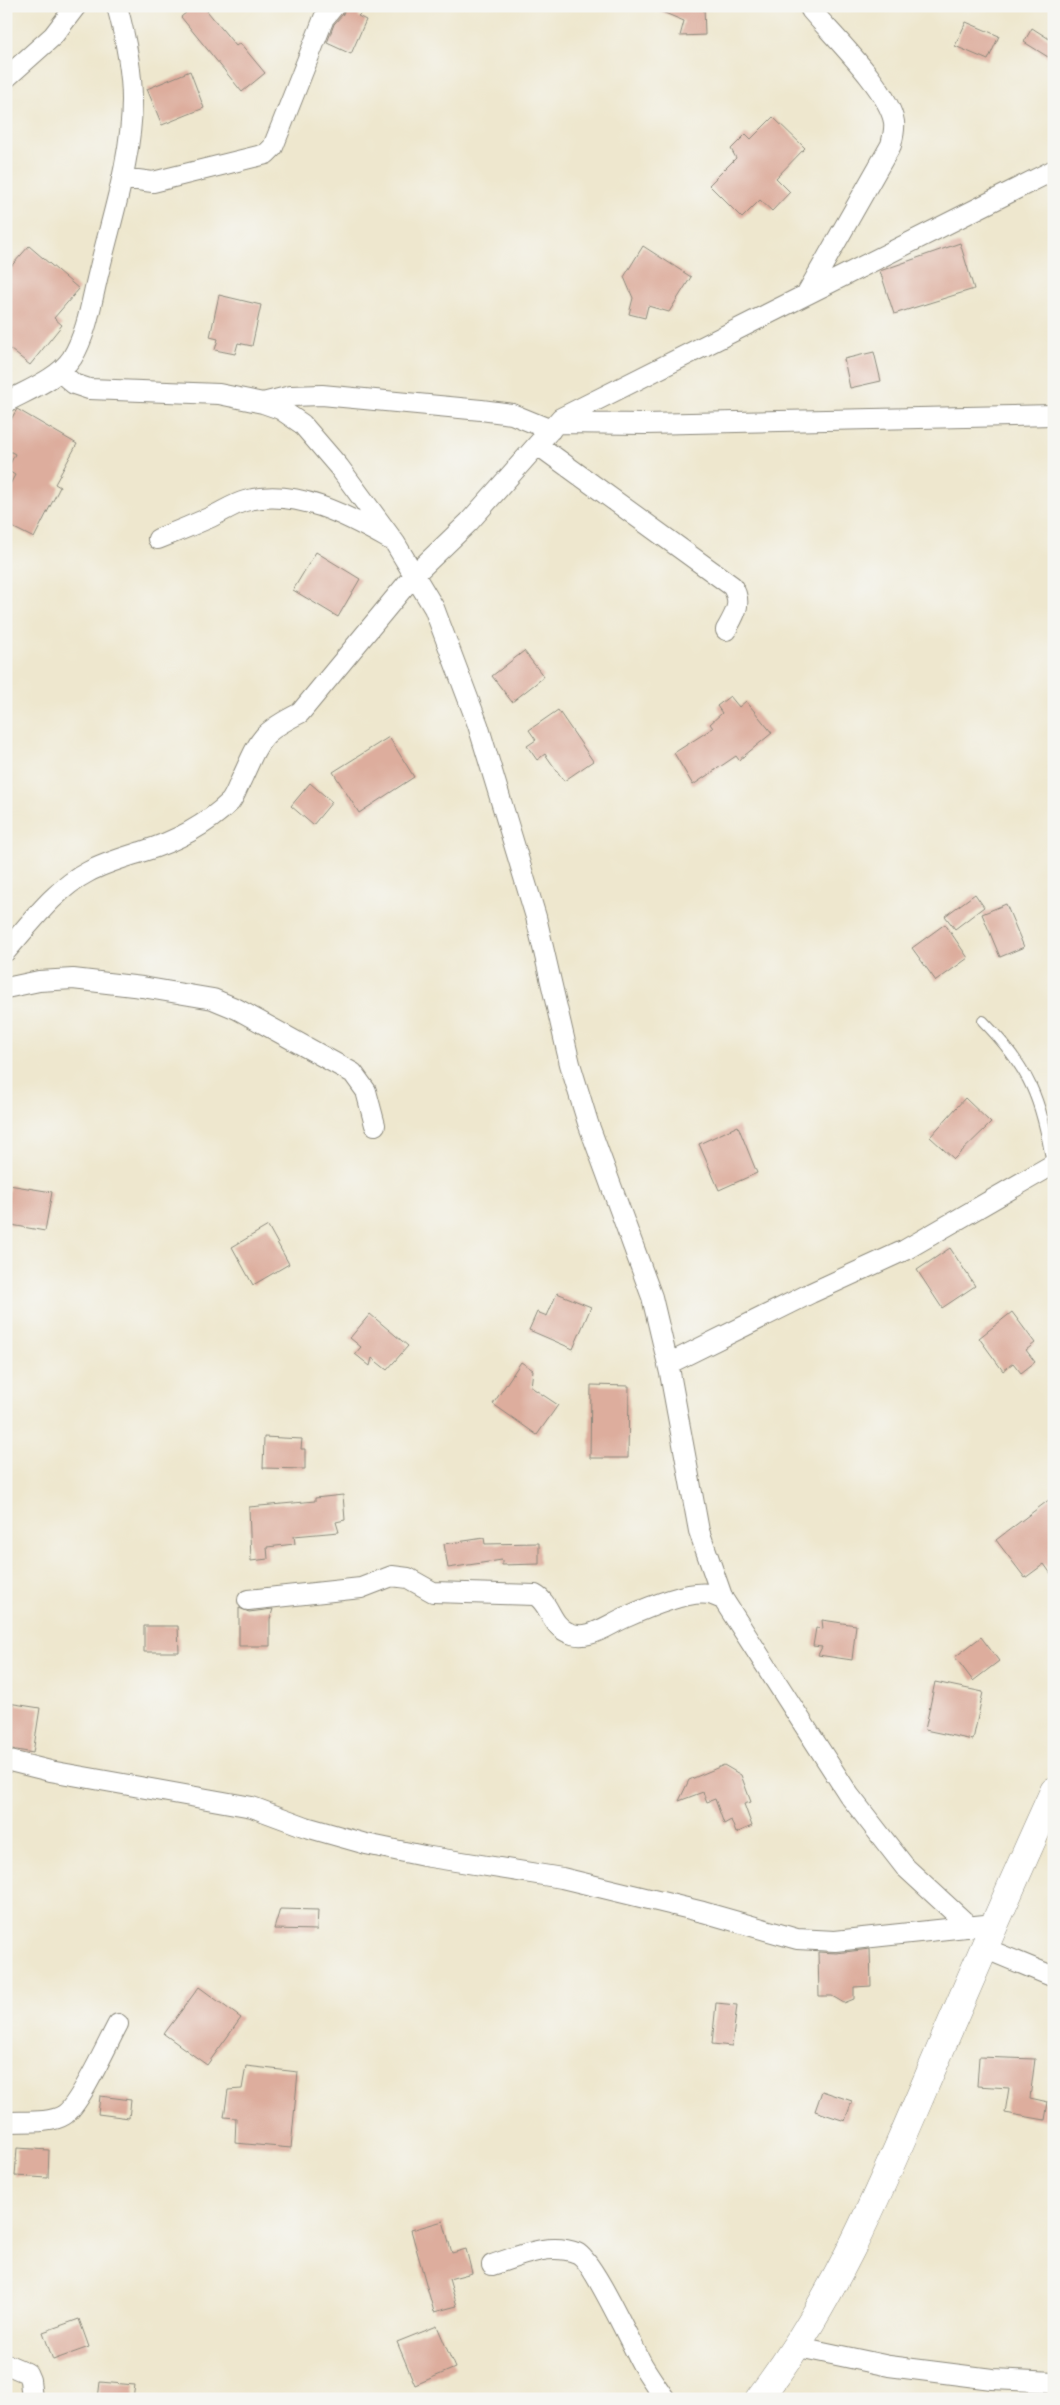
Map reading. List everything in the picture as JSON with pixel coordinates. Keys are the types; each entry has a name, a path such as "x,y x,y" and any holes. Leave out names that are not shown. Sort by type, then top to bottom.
{"main road":[{"path":"759,2399 777,2376 833,2283 884,2180 982,1933 1054,1790"}],"street":[{"path":"7,77 53,36 76,6"},
{"path":"6,402 60,372 72,358 83,334 122,178 130,131 132,99 128,60 116,6"},
{"path":"122,178 153,182 266,154 273,147 324,18 334,6"},
{"path":"807,293 891,145 894,134 894,122 882,94 811,10"},
{"path":"6,951 52,901 87,872 175,840 219,812 232,800 254,751 264,734 300,712 414,575 469,522 561,418 1054,170"},
{"path":"60,372 74,384 89,389 219,394 263,403 280,409 302,424 339,467 395,543 434,608 478,725 536,917 570,1064 592,1132 652,1297 668,1364 699,1531 724,1599 849,1795 905,1867 982,1933 1054,1977"},
{"path":"263,403 291,396 322,396 512,414 548,433 732,586 738,594 739,602 726,630"},
{"path":"548,433 645,424 1054,415"},
{"path":"158,539 245,501 265,498 285,499 322,506 350,517 395,543"},
{"path":"6,988 56,979 73,979 142,987 225,1003 352,1073 366,1091 375,1125"},
{"path":"668,1364 811,1293 905,1250 1053,1165"},
{"path":"248,1600 361,1588 392,1576 408,1578 433,1592 535,1595 543,1599 558,1626 568,1633 583,1636 688,1595 708,1594 724,1599"},
{"path":"6,1760 50,1771 252,1807 306,1827 366,1844 424,1856 562,1878 676,1905 797,1939 834,1941 982,1933"},
{"path":"6,2122 52,2119 65,2115 79,2096 118,2024"},
{"path":"492,2265 542,2249 563,2249 579,2254 593,2273 642,2364 665,2399"},
{"path":"794,2346 889,2366 992,2379 1054,2382"},
{"path":"6,2364 27,2373 30,2380 32,2399"}],"lane":[{"path":"983,1021 1011,1052 1033,1088 1041,1108 1053,1165"}],"building":[{"path":"194,6 203,6 236,46 240,43 265,73 242,92 181,17"},
{"path":"346,6 364,10 358,16 366,20 351,54 327,43 334,24 343,14"},
{"path":"648,6 704,6 705,35 680,36 684,21"},
{"path":"966,22 999,36 988,60 955,46"},
{"path":"1032,28 1054,42 1054,48 1048,57 1024,42"},
{"path":"190,71 204,108 162,125 147,89"},
{"path":"773,117 805,148 776,178 790,192 772,211 760,200 742,218 709,185 736,158 731,149 746,134 751,139"},
{"path":"960,243 974,289 894,314 880,271"},
{"path":"29,246 79,289 54,318 62,325 30,365 6,346 6,272"},
{"path":"643,246 691,277 669,312 648,306 645,318 629,314 633,298 624,277"},
{"path":"219,295 261,305 252,346 238,343 235,354 215,350 218,339 210,337"},
{"path":"874,352 881,381 850,388 844,359"},
{"path":"17,409 77,444 55,484 60,487 34,538 6,524 6,492 15,475 7,470 15,454 6,449 6,428"},
{"path":"316,552 360,579 338,617 293,590"},
{"path":"524,651 544,677 512,702 492,676"},
{"path":"730,696 739,707 746,701 772,733 739,760 736,756 693,785 674,753 713,728 710,724 722,713 717,706"},
{"path":"558,710 593,761 564,781 545,754 537,760 527,746 536,740 529,730"},
{"path":"389,737 414,777 359,813 333,772"},
{"path":"310,783 332,802 313,825 291,806"},
{"path":"975,894 984,907 955,929 945,916"},
{"path":"1006,904 1024,947 1000,957 982,914"},
{"path":"945,924 968,958 936,981 912,948"},
{"path":"965,1098 991,1123 954,1159 930,1137"},
{"path":"738,1126 757,1173 719,1190 699,1144"},
{"path":"9,1185 52,1192 45,1231 6,1224"},
{"path":"268,1226 289,1264 253,1285 232,1247"},
{"path":"950,1248 975,1286 942,1308 917,1270"},
{"path":"557,1293 591,1307 573,1349 529,1330 537,1312 547,1316"},
{"path":"1012,1312 1035,1343 1026,1350 1035,1362 1021,1373 1013,1363 1003,1371 979,1338"},
{"path":"370,1314 408,1346 387,1370 372,1358 370,1366 355,1354 361,1347 350,1338"},
{"path":"521,1362 533,1370 531,1387 558,1405 537,1435 493,1404"},
{"path":"591,1385 629,1386 628,1458 590,1458"},
{"path":"264,1437 302,1439 301,1449 305,1449 305,1469 263,1468"},
{"path":"343,1495 345,1520 336,1522 339,1532 294,1536 295,1544 267,1547 268,1559 251,1561 249,1507 315,1501 315,1498"},
{"path":"1054,1496 1054,1578 1044,1564 1025,1578 996,1540"},
{"path":"484,1538 485,1544 539,1543 539,1564 502,1565 502,1560 448,1568 444,1544"},
{"path":"239,1608 249,1612 273,1609 270,1619 270,1646 239,1646"},
{"path":"822,1620 856,1625 852,1660 818,1655 822,1647 813,1646 816,1628 823,1629"},
{"path":"144,1626 178,1626 179,1652 144,1652"},
{"path":"981,1637 999,1661 973,1681 955,1657"},
{"path":"935,1682 983,1692 973,1740 925,1730"},
{"path":"8,1703 40,1708 33,1753 6,1748"},
{"path":"724,1765 741,1775 751,1802 744,1804 752,1826 736,1833 731,1820 724,1824 715,1799 707,1802 703,1792 679,1801 689,1780"},
{"path":"280,1909 318,1910 317,1930 274,1929"},
{"path":"870,1949 871,1986 854,1987 854,1999 844,2003 832,1996 819,1996 818,1952 836,1953"},
{"path":"199,1987 241,2018 207,2065 164,2034"},
{"path":"716,2003 737,2005 732,2046 712,2044"},
{"path":"979,2057 1035,2059 1030,2098 1048,2102 1045,2120 1005,2113 1009,2088 977,2086"},
{"path":"246,2066 298,2072 291,2148 235,2143 236,2118 224,2117 228,2090 242,2089"},
{"path":"822,2091 852,2101 845,2121 815,2111"},
{"path":"100,2096 131,2100 129,2118 98,2114"},
{"path":"17,2148 49,2150 48,2178 15,2176"},
{"path":"443,2221 452,2253 466,2249 472,2273 449,2279 457,2306 434,2312 411,2230"},
{"path":"79,2319 89,2347 53,2360 43,2332"},
{"path":"437,2326 455,2368 415,2385 397,2342"},
{"path":"100,2382 135,2385 133,2399 98,2399"}]}
